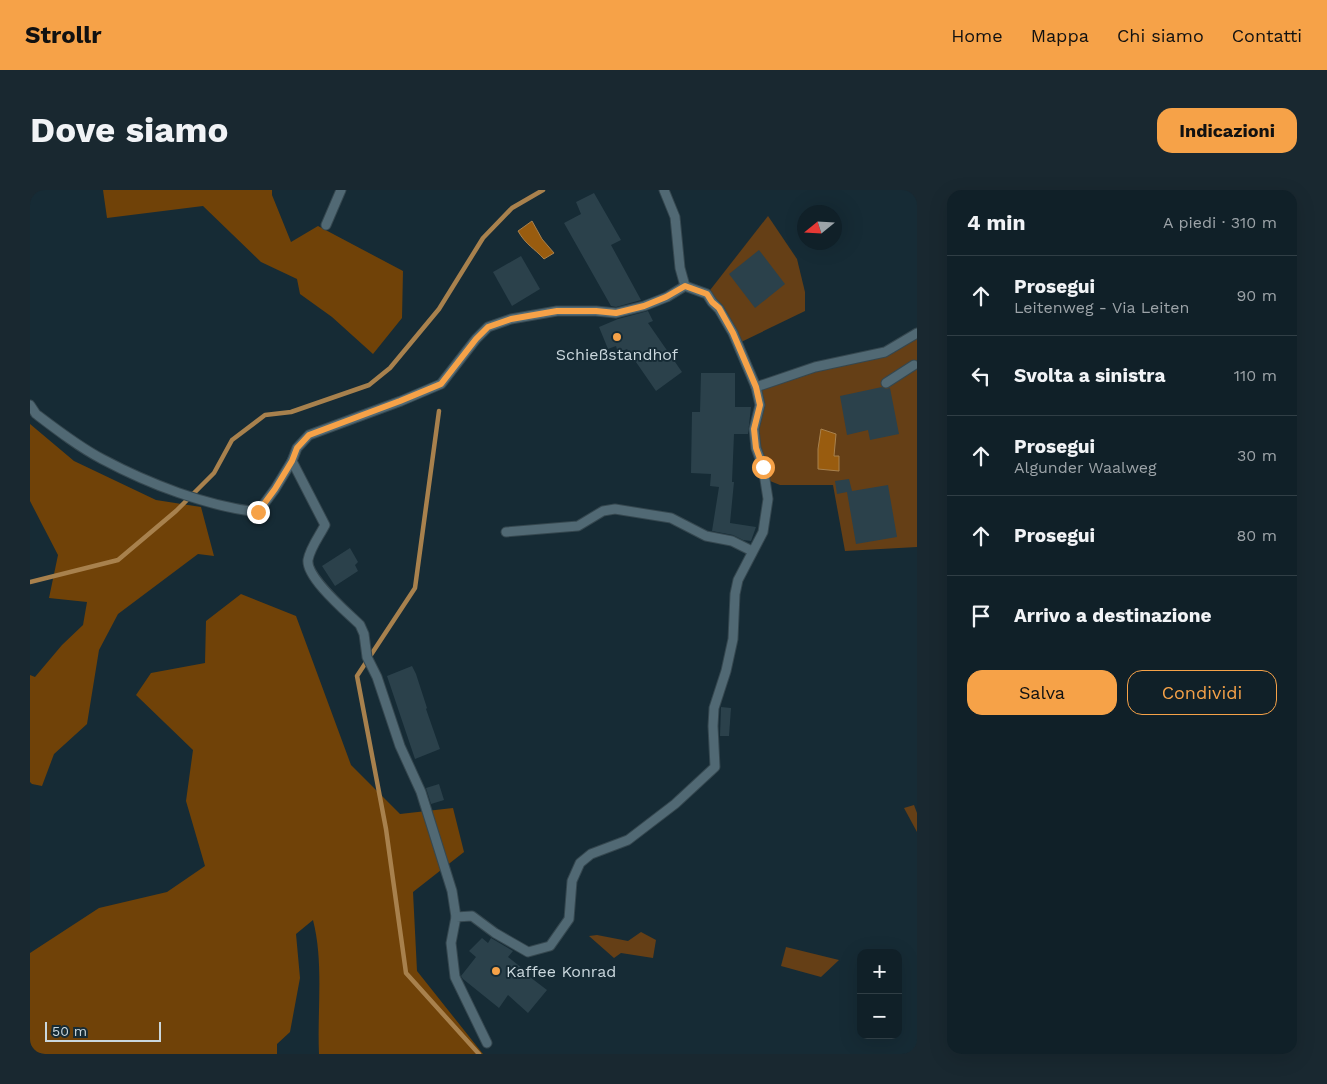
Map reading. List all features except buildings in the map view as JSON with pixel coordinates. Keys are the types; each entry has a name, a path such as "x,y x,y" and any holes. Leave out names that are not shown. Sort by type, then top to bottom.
{"lane":[{"path":"326,225 341,190"},
{"path":"664,190 675,218 680,268 685,286"},
{"path":"30,405 36,414 67,437 102,459 179,492 232,509 258,512 275,489 292,461 297,448 309,435 441,384 488,327 500,322 557,311 616,313 644,306 666,297 685,286"},
{"path":"456,917 472,916 495,933 528,952 550,946 569,919 572,881 580,863 591,854 628,840 675,804 715,767 714,708 726,671 733,639 734,594 738,580 749,560 752,550 763,532 768,499 763,467 756,448 754,429 760,405 756,387 733,333 719,308 707,294 685,286"},
{"path":"756,387 815,367 885,352 917,333"},
{"path":"886,383 914,365"},
{"path":"292,461 325,525 308,559 308,566 316,579 360,625 364,634 366,656 376,677 400,746 421,792 452,891 456,917 451,943 455,977 487,1043"},
{"path":"506,532 578,526 603,512 615,509 671,518 706,536 732,542 752,550"}],"shaded area":[{"path":"103,190 272,190 272,195 291,242 318,226 403,271 402,318 373,354 332,317 300,294 297,279 261,262 203,206 107,218"},
{"path":"768,216 797,259 805,292 805,311 737,344 707,294"},
{"path":"532,221 542,239 554,253 544,259 527,243 518,231"},
{"path":"917,333 917,547 845,551 833,485 780,485 765,479 756,448 756,387 885,352"},
{"path":"30,424 74,461 156,500 201,507 214,556 198,554 118,614 99,650 87,724 54,754 42,786 30,782 30,675 35,677 62,645 83,625 87,602 49,598 58,555 30,501"},
{"path":"821,429 836,434 834,456 839,456 839,471 818,469"},
{"path":"241,594 296,616 351,765 400,814 453,808 464,852 413,892 417,971 483,1054 319,1054 319,970 313,920 296,934 300,978 290,1032 277,1044 277,1054 30,1054 30,953 99,908 167,892 205,866 186,801 193,750 136,695 151,673 205,663 206,621"},
{"path":"914,805 917,813 917,832 904,808"},
{"path":"641,932 656,940 653,958 621,953 614,958 589,936 597,935 628,941"},
{"path":"786,947 839,960 821,977 781,966"}],"waterway":[{"path":"30,582 118,560 176,511 214,473 232,440 265,415 291,412 369,385 390,368 439,309 483,238 512,208 543,190"},
{"path":"439,411 415,588 357,676 386,829 406,973 479,1054"}],"place":[{"name":"Schießstandhof","path":"617,337"},
{"name":"Kaffee Konrad","path":"496,971"}],"route":[{"path":"258,512 275,489 292,461 297,448 309,435 441,384 476,339 488,327 511,319 557,311 616,313 644,306 666,297 685,286 707,294 719,308 733,333 756,387 760,405 754,429 756,448 763,467"}]}
